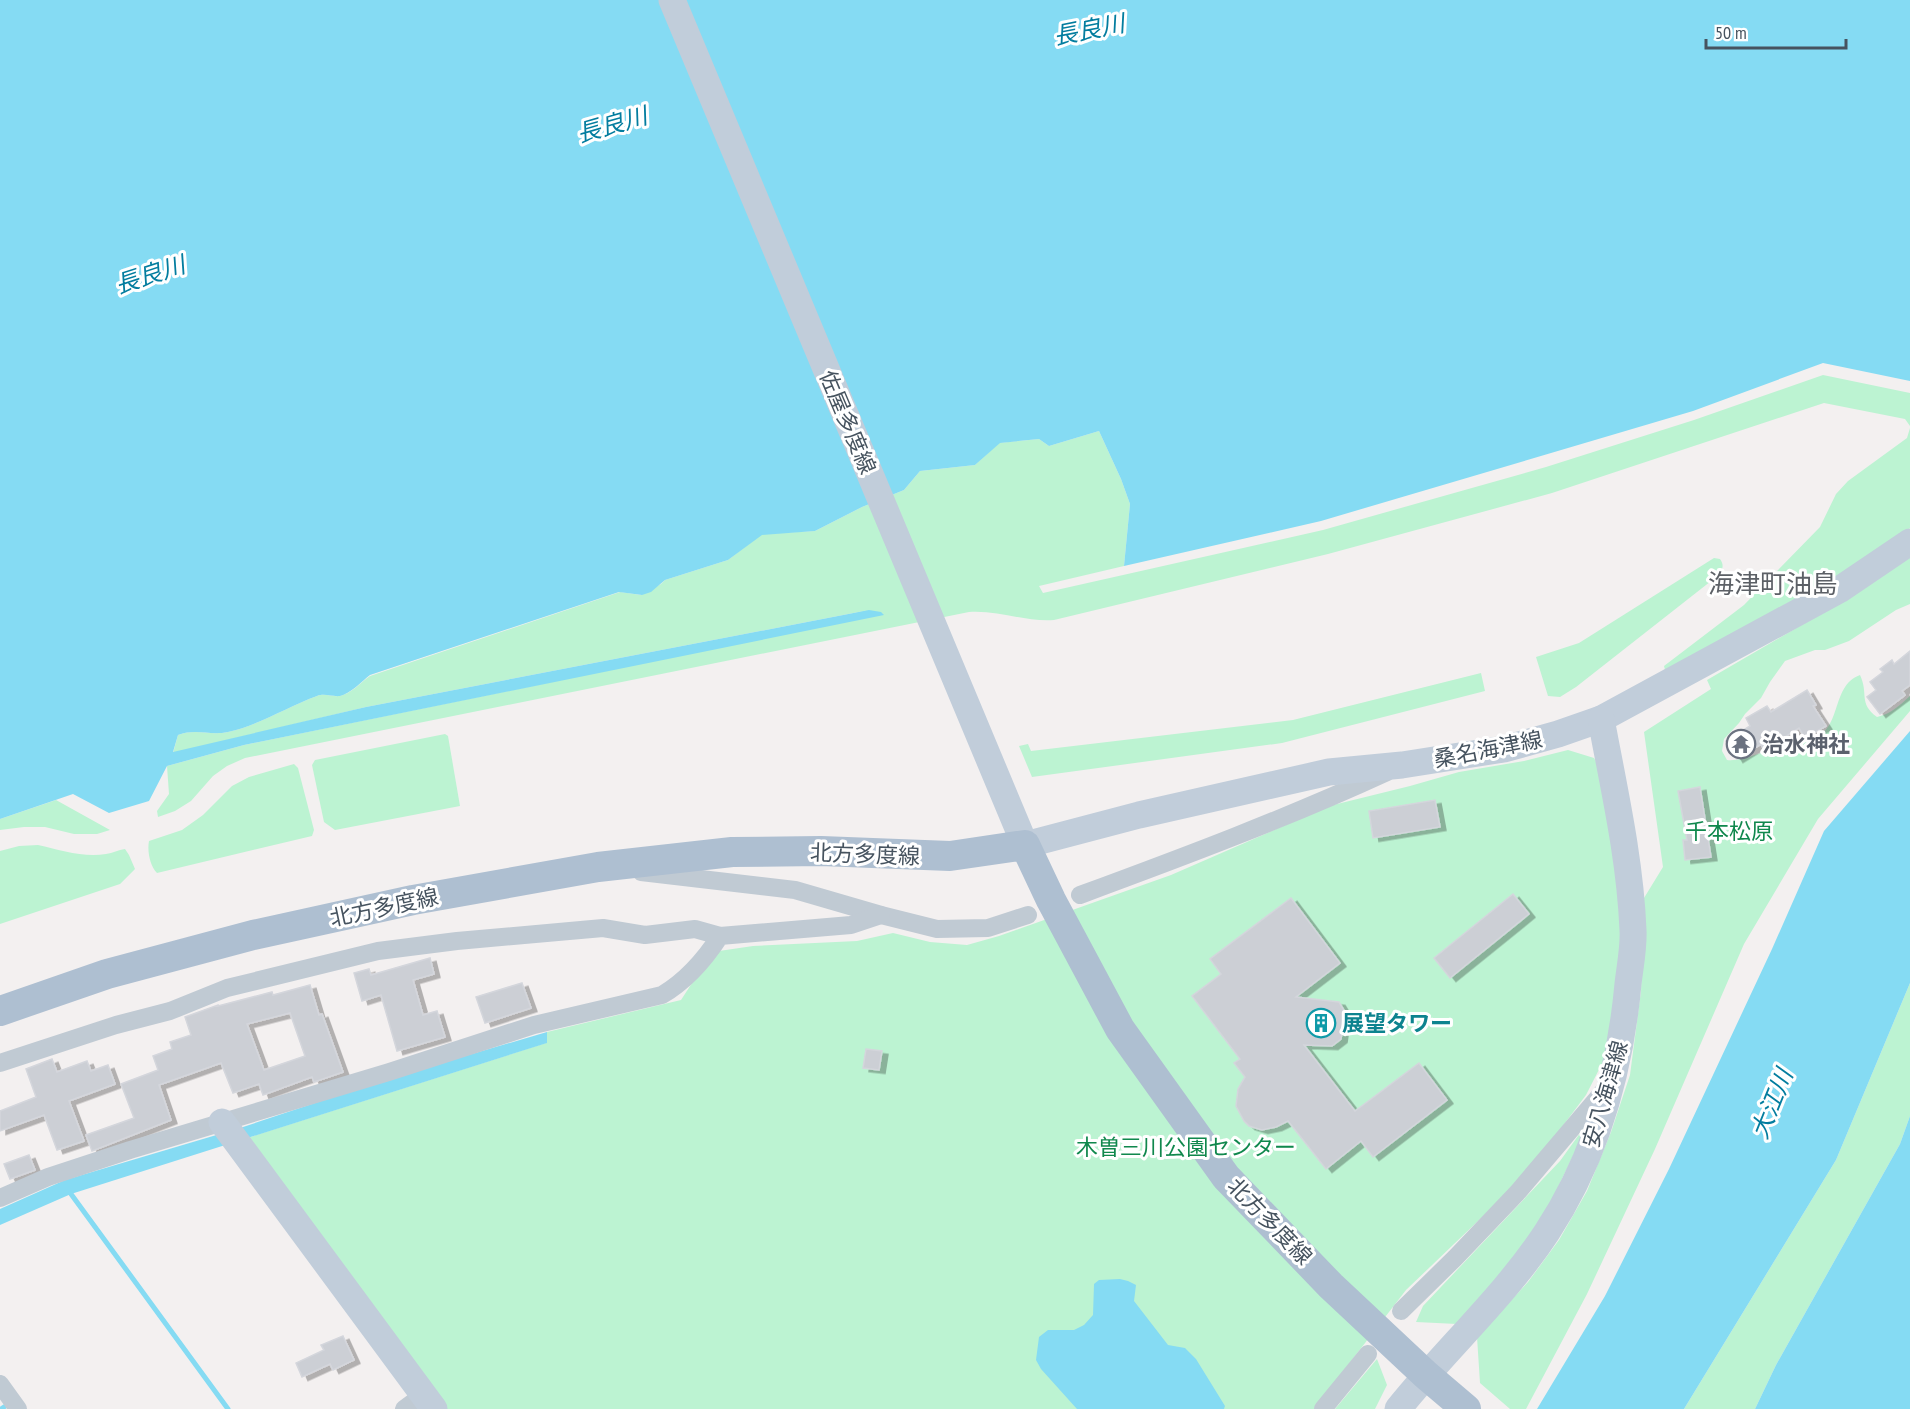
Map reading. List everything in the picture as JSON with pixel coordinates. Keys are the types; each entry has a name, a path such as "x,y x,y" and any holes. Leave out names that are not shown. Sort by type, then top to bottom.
{"main road":[{"name":"佐屋多度線","path":"672,0 1025,845"},
{"name":"桑名海津線","path":"1025,845 1139,815 1329,772 1402,765 1504,749 1558,734 1601,719 1839,590 1910,542"},
{"name":"安八海津線","path":"1398,1409 1516,1275 1548,1231 1572,1190 1598,1133 1613,1080 1625,1020 1634,932 1627,853 1601,719"},
{"name":"北方多度線","path":"0,1011 107,974 253,935 413,900 598,867 732,852 950,856 1025,845 1051,900 1120,1029 1227,1177 1331,1286 1426,1375 1466,1409"},
{"path":"229,1132 420,1404"}],"street":[{"path":"1080,895 1168,863 1321,801 1402,765"},
{"path":"598,867 795,890 937,929 988,928 1028,915"},
{"path":"0,1063 116,1025 170,1011 227,988 378,951 457,941 603,928 645,935 694,929 720,936 851,925 881,915"},
{"path":"0,1198 48,1177 229,1132 389,1072 534,1025 662,995 677,986 708,954 720,936"},
{"path":"1401,1311 1517,1193 1613,1080"},
{"path":"1323,1409 1368,1354"},
{"path":"0,1384 18,1409"}],"green space":[{"path":"1823,375 1910,393 1910,426 1905,419 1824,403 1552,493 1328,554 1054,620 969,612 245,758 227,766 213,776 191,801 175,811 158,817 157,811 169,794 167,766 244,745 547,683 869,610 366,707 173,753 178,735 191,732 221,733 239,729 317,696 343,695 370,676 620,592 641,595 665,580 728,560 762,534 815,531 862,507 904,490 920,471 975,465 999,443 1039,439 1049,446 1099,431 1130,504 1124,566 1039,586 1043,593 1323,530 1546,467 1694,420"},
{"path":"1910,428 1910,528 1845,572 1665,670 1664,666 1744,605 1820,527 1836,494 1848,481 1907,438"},
{"name":"千本松原","path":"1910,557 1910,604 1896,610 1849,641 1785,661 1761,698 1724,739 1722,751 1727,760 1735,760 1762,752 1794,736 1808,739 1819,735 1832,719 1844,689 1850,681 1860,675 1866,703 1877,717 1899,706 1910,696 1910,711 1818,819 1744,944 1655,1149 1587,1294 1526,1409 1510,1409 1480,1383 1477,1337 1528,1282 1559,1240 1587,1191 1611,1132 1630,1075 1641,991 1644,898 1663,867 1644,732 1711,689 1707,680 1865,588"},
{"path":"1714,558 1720,559 1722,563 1720,574 1576,687 1560,697 1548,696 1536,657 1579,643"},
{"path":"1481,673 1485,691 1282,743 1032,777 1019,746 1028,744 1031,751 1293,720"},
{"path":"445,734 448,736 460,806 335,830 324,822 312,765 315,760"},
{"name":"木曽三川公園センター","path":"1568,750 1594,758 1605,778 1626,937 1611,1046 1586,1095 1526,1175 1406,1290 1314,1409 444,1409 244,1139 546,1043 547,1032 681,1000 705,963 719,951 753,946 857,941 893,933 930,942 967,945 999,936 1171,875 1329,806 1459,772 1524,761"},
{"path":"294,764 298,768 314,830 312,836 157,873 150,858 149,841 182,830 203,815 232,786 249,777"},
{"path":"56,800 110,830 97,834 74,834 45,827 0,830 0,819"},
{"path":"38,845 89,855 106,854 125,849 135,869 120,884 0,924 0,851 19,846"},
{"path":"1910,983 1910,1116 1900,1144 1776,1365 1755,1409 1684,1409 1836,1160"},
{"path":"1591,1118 1542,1221 1506,1267 1457,1324 1416,1322 1423,1306 1560,1161"},
{"path":"1377,1359 1387,1385 1375,1409 1335,1409"}],"water":[{"name":"長良川","path":"0,0 1910,0 1910,381 1823,363 1693,411 1321,521 1124,566 1130,504 1099,431 1049,446 1039,439 1000,443 975,465 920,471 904,490 862,507 815,531 762,535 728,560 665,580 651,592 642,595 619,592 370,675 344,695 317,696 239,729 221,733 191,732 178,735 173,752 366,707 869,610 881,612 884,615 244,745 167,766 149,801 109,813 73,794 0,819"},
{"name":"大江川","path":"1910,731 1910,983 1836,1160 1684,1409 1537,1409 1605,1296 1669,1169 1772,949 1824,831"},
{"path":"547,1032 547,1043 71,1194 0,1225 0,1209 65,1180 240,1128 390,1078"},
{"path":"1910,1116 1910,1409 1755,1409 1776,1365 1900,1144"},
{"path":"1120,1279 1136,1285 1134,1301 1168,1345 1185,1348 1196,1359 1225,1406 1224,1409 1077,1409 1041,1369 1036,1360 1039,1337 1048,1330 1074,1330 1084,1325 1093,1315 1094,1284 1099,1280"}],"building":[{"path":"1910,651 1910,685 1902,691 1905,695 1880,714 1867,697 1876,690 1870,682 1883,672 1880,669 1892,660 1894,664"},
{"path":"1807,690 1816,705 1813,706 1826,726 1805,738 1799,728 1764,750 1761,744 1737,759 1726,741 1750,726 1746,718 1767,706 1771,712"},
{"path":"1700,787 1711,857 1685,860 1683,840 1687,840 1678,791"},
{"path":"1435,800 1440,827 1373,838 1369,811"},
{"path":"1513,894 1529,914 1450,978 1434,958"},
{"path":"1291,898 1340,963 1296,997 1339,1002 1345,1012 1341,1039 1332,1046 1304,1045 1355,1111 1419,1063 1447,1100 1373,1157 1361,1141 1326,1169 1288,1121 1262,1130 1249,1126 1244,1121 1236,1106 1238,1089 1245,1077 1234,1063 1240,1059 1192,996 1221,974 1210,959"},
{"path":"430,958 434,974 413,980 423,1015 437,1011 445,1037 397,1051 381,995 362,1001 354,973 369,969 371,975"},
{"path":"522,983 531,1008 485,1023 476,997"},
{"path":"310,985 319,1015 322,1014 343,1072 314,1082 312,1077 263,1095 259,1084 233,1093 221,1063 159,1085 171,1120 92,1151 86,1135 134,1118 121,1084 158,1070 153,1056 172,1049 170,1042 191,1035 185,1017 218,1005 272,992 273,995","holes":["290,1013 305,1056 264,1070 247,1024"]},
{"path":"866,1049 882,1051 879,1070 863,1068"},
{"path":"52,1059 57,1072 87,1061 91,1071 108,1065 115,1084 69,1101 84,1141 57,1150 44,1115 0,1131 0,1111 36,1097 26,1069"},
{"path":"29,1155 35,1170 10,1179 4,1164"},
{"path":"343,1336 354,1360 333,1370 330,1364 302,1377 296,1363 324,1350 321,1345"}],"waterway":[{"path":"71,1194 228,1409"}],"place":[{"name":"治水神社","path":"1741,744"},
{"name":"展望タワー","path":"1321,1023"}],"district":[{"name":"海津町油島","path":"1773,584"}]}
